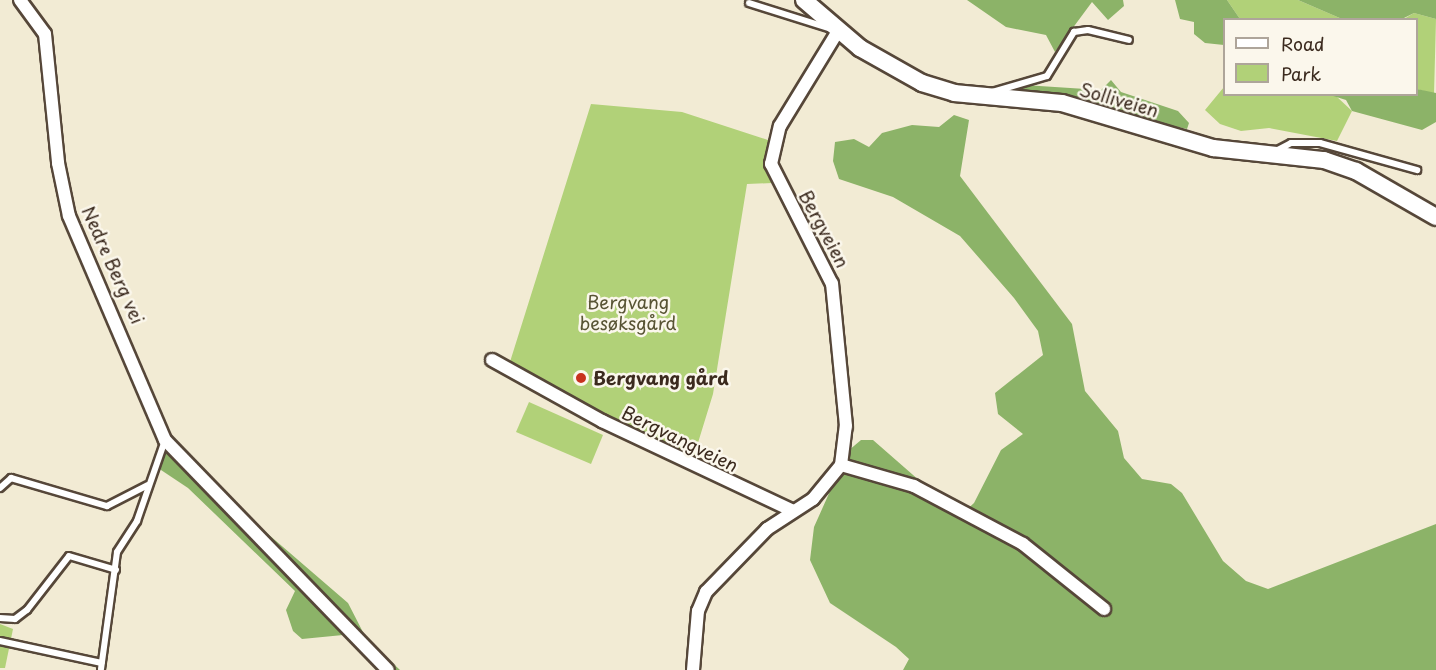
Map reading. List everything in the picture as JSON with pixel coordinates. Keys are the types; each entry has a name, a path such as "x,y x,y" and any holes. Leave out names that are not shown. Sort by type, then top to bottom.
{"street":[{"name":"Nedre Berg vei","path":"20,0 47,43 56,147 69,216 165,440"},
{"name":"Solliveien","path":"804,0 838,32 922,83 986,95 1062,103 1213,148 1324,160 1356,171 1436,217"},
{"name":"Bergveien","path":"838,32 780,126 771,164 832,284 846,426 842,465"},
{"name":"Bergvangveien","path":"492,360 603,421 791,510"},
{"path":"165,440 388,670"},
{"path":"693,670 698,610 706,592 721,572 791,510 813,499 842,465 914,486 1023,544 1104,609"}],"lane":[{"path":"749,3 838,32"},
{"path":"986,95 999,86 1047,76 1074,32 1097,31 1129,40"},
{"path":"1273,155 1279,146 1320,143 1417,170"},
{"path":"0,641 101,666 117,552 137,521 165,440"},
{"path":"0,488 11,478 107,506 148,485"},
{"path":"0,618 15,619 27,610 69,556 116,570"}],"green space":[{"path":"967,0 1123,0 1124,6 1108,20 1092,2 1055,52 1046,35 1006,27"},
{"path":"1175,0 1227,0 1239,18 1223,18 1223,45 1205,43 1194,34 1194,22 1180,19"},
{"path":"1227,0 1298,0 1340,18 1239,18"},
{"path":"1298,0 1436,0 1436,19 1414,13 1404,18 1340,18"},
{"path":"1414,13 1436,19 1434,94 1418,89 1418,18 1405,18"},
{"path":"1111,80 1121,92 1178,111 1189,123 1187,129 1010,90 1024,85 1101,90"},
{"path":"1223,88 1223,96 1336,96 1352,111 1337,141 1269,128 1241,131 1220,124 1205,110"},
{"path":"1418,89 1436,93 1436,122 1422,130 1352,111 1346,100 1333,96 1418,96"},
{"name":"Bergvang besøksgård","path":"591,104 682,112 768,140 772,183 747,184 713,394 693,459 509,365"},
{"path":"954,115 969,120 960,176 1072,324 1085,391 1118,431 1124,458 1142,479 1171,484 1182,493 1223,561 1246,581 1268,589 1436,524 1436,670 903,670 909,659 896,647 830,603 810,560 814,527 848,451 861,440 873,440 960,516 974,503 1001,450 1023,434 998,414 995,393 1043,355 1038,331 1014,298 960,236 893,197 839,179 833,161 835,142 854,139 869,147 882,133 912,125 939,127"},
{"path":"529,402 603,435 591,464 516,432"},
{"path":"167,447 348,603 366,638 400,670 377,670 343,635 302,639 293,631 286,610 295,591 188,488 161,470 153,459"},
{"path":"0,624 13,629 5,668 0,668"}],"place":[{"name":"Bergvang gård","path":"581,378"}]}
